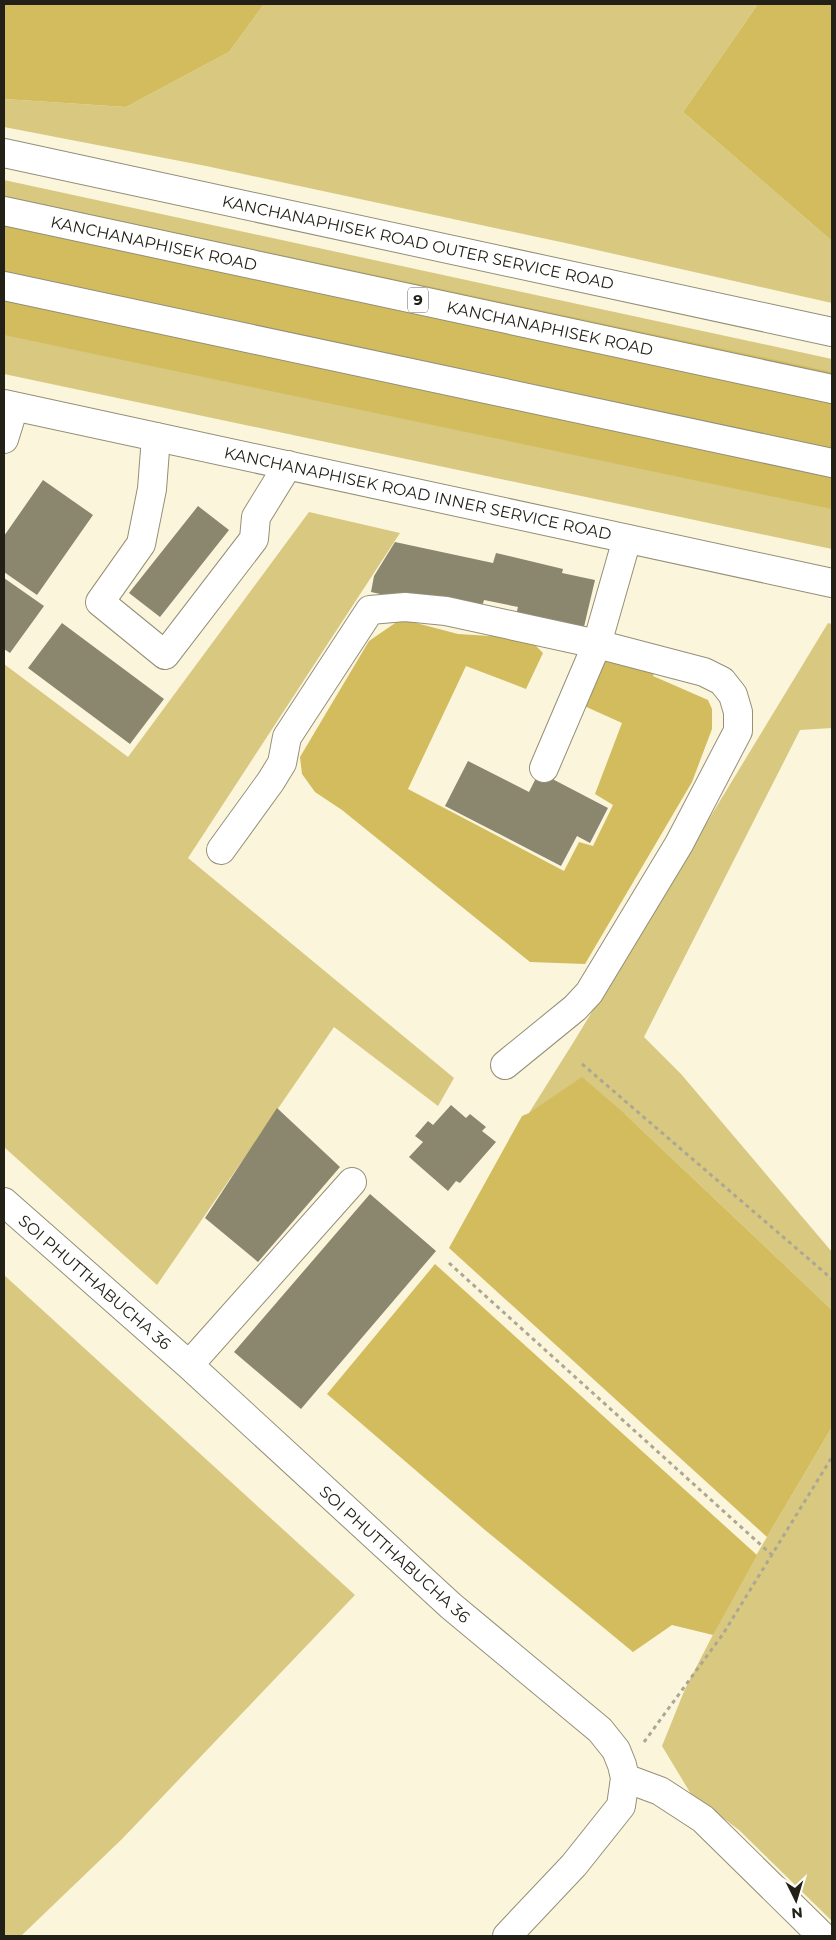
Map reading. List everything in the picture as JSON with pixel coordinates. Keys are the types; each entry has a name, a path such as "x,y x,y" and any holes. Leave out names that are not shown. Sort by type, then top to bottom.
{"main road":[{"name":"KANCHANAPHISEK ROAD OUTER SERVICE ROAD","path":"4,153 832,332"},
{"name":"KANCHANAPHISEK ROAD","path":"4,210 832,389"},
{"path":"4,286 832,463"},
{"path":"4,438 9,405"},
{"name":"KANCHANAPHISEK ROAD INNER SERVICE ROAD","path":"9,405 832,583"},
{"path":"156,437 152,489 141,544 100,602 165,655 254,539 256,516 288,465"},
{"path":"544,768 597,644 627,539"},
{"path":"221,850 271,781 282,763 287,737 370,610 405,607 446,611 597,644 704,672 722,681 733,695 738,712 738,731 679,844 589,993 575,1008 505,1064"},
{"path":"189,1364 352,1182"},
{"name":"SOI PHUTTHABUCHA 36","path":"4,1202 189,1364 451,1606 600,1730 616,1750 624,1772"},
{"path":"507,1936 574,1865 621,1806 624,1772 660,1791 703,1819 822,1936"}],"path":[{"path":"582,1064 832,1279"},
{"path":"449,1263 772,1555"},
{"path":"624,1772 723,1634 832,1457"}],"shaded area":[{"path":"4,4 264,4 229,52 126,107 4,99"},
{"path":"264,4 758,4 683,112 832,241 832,303 570,244 206,166 4,127 4,99 126,107 229,52"},
{"path":"758,4 832,4 832,241 683,112"},
{"path":"4,180 832,359 832,549 4,374"},
{"path":"4,196 832,372 832,509 4,335"},
{"path":"309,512 400,533 188,858 454,1078 438,1106 334,1027 157,1285 4,1147 4,664 128,757"},
{"path":"401,619 458,634 490,636 510,633 534,644 543,653 526,689 466,666 408,789 564,871 579,842 593,846 613,805 595,794 622,723 582,705 599,665 607,658 655,671 653,676 708,700 712,709 712,729 692,782 585,964 530,962 342,810 315,792 302,774 300,757 369,641"},
{"path":"828,623 832,624 832,728 800,730 644,1037 681,1074 832,1252 832,1310 625,1114 529,1113"},
{"path":"582,1077 625,1114 832,1310 832,1427 767,1537 449,1248 522,1116"},
{"path":"435,1264 757,1555 713,1635 672,1625 633,1652 485,1530 327,1394"},
{"path":"4,1275 355,1595 122,1839 21,1936 4,1936"},
{"path":"832,1427 832,1921 739,1830 691,1794 662,1746 685,1689 738,1586"}],"building":[{"path":"43,480 93,515 37,595 4,572 4,536"},
{"path":"198,506 229,530 160,617 129,593"},
{"path":"395,542 493,563 496,553 563,569 562,573 595,580 583,631 516,615 518,607 484,600 481,610 410,594 408,600 371,592 374,576"},
{"path":"4,578 44,606 10,653 4,649"},
{"path":"62,623 164,699 130,744 28,668"},
{"path":"468,761 529,792 539,772 608,808 590,843 577,836 561,866 445,806"},
{"path":"451,1105 466,1118 470,1114 486,1127 482,1131 496,1142 460,1183 456,1181 448,1191 409,1157 423,1142 415,1136 428,1121 433,1125"},
{"path":"277,1108 340,1167 258,1262 205,1218"},
{"path":"370,1194 436,1251 301,1409 234,1352"}]}
